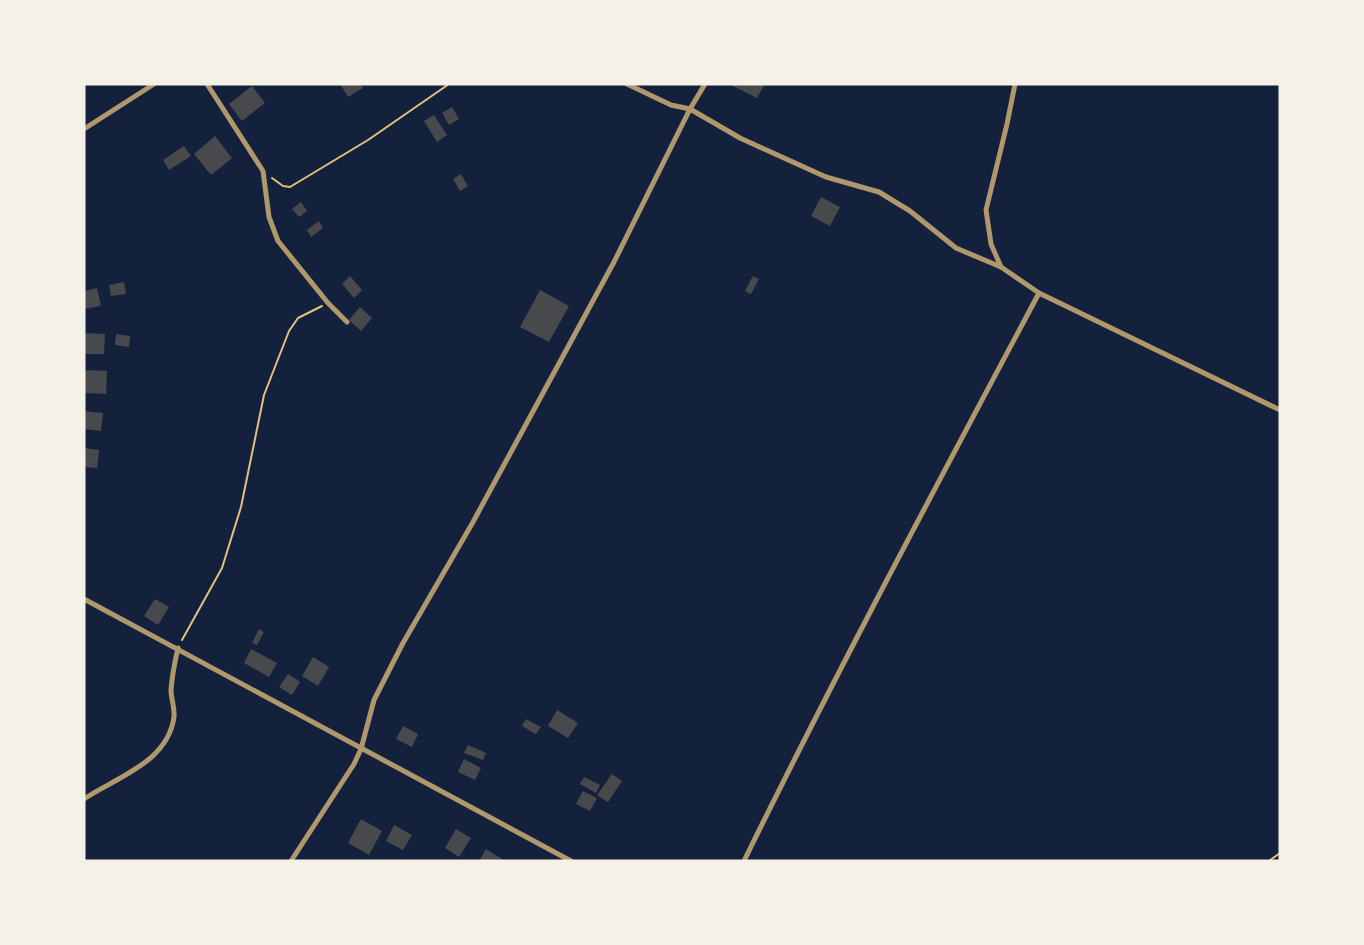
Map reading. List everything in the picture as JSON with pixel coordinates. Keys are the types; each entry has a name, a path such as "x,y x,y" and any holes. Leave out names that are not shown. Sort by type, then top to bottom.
{"street":[{"path":"84,129 154,84"},
{"path":"207,84 263,171 269,217 278,241 328,303 347,322"},
{"path":"627,84 671,105 690,109 740,138 826,177 879,192 910,211 956,248 1001,267 1039,293 1280,410"},
{"path":"291,861 354,764 361,748 374,700 398,653 473,522 614,262 690,109 705,84"},
{"path":"1001,267 991,244 986,210 1015,84"},
{"path":"744,861 885,581 1039,293"},
{"path":"84,599 571,861"},
{"path":"84,799 148,762 164,745 172,730 174,714 171,691 178,648"}],"path":[{"path":"263,171 283,186 290,187 368,140 449,84"},
{"path":"178,648 222,568 241,507 264,395 288,331 298,318 328,303"},
{"path":"1269,861 1280,853"}],"building":[{"path":"340,84 360,84 363,88 348,97"},
{"path":"729,84 765,84 757,98"},
{"path":"252,86 265,103 242,121 229,104"},
{"path":"452,107 459,119 449,125 442,113"},
{"path":"434,115 447,135 437,142 424,121"},
{"path":"215,136 232,158 211,175 194,154"},
{"path":"184,146 191,156 169,170 163,160"},
{"path":"461,174 468,186 460,191 453,179"},
{"path":"821,197 840,207 830,226 811,216"},
{"path":"301,202 307,211 299,217 292,209"},
{"path":"319,221 323,228 311,237 307,230"},
{"path":"350,276 362,290 354,298 342,284"},
{"path":"753,276 759,279 751,294 745,291"},
{"path":"124,282 126,294 111,296 109,285"},
{"path":"97,288 101,306 84,309 84,291"},
{"path":"540,290 569,306 549,342 520,327"},
{"path":"360,307 372,318 361,331 349,320"},
{"path":"84,333 105,334 104,354 84,354"},
{"path":"116,334 130,336 129,347 115,345"},
{"path":"84,370 107,371 106,394 84,393"},
{"path":"84,411 103,413 101,431 84,429"},
{"path":"84,448 99,450 97,468 84,467"},
{"path":"155,599 169,607 158,625 144,616"},
{"path":"259,629 264,632 257,645 252,643"},
{"path":"251,649 277,663 269,677 244,663"},
{"path":"313,657 329,667 318,686 302,676"},
{"path":"288,674 300,682 292,695 279,687"},
{"path":"557,710 578,723 568,738 548,726"},
{"path":"526,719 541,727 536,734 522,726"},
{"path":"403,726 418,734 412,747 396,739"},
{"path":"468,745 486,753 483,760 464,753"},
{"path":"464,759 481,768 475,780 458,772"},
{"path":"612,774 622,781 608,802 597,795"},
{"path":"584,777 600,785 596,793 580,784"},
{"path":"583,791 597,798 590,811 576,804"},
{"path":"361,819 382,831 369,855 348,843"},
{"path":"394,825 412,835 403,850 386,841"},
{"path":"456,829 471,838 459,857 445,848"},
{"path":"486,849 505,861 479,861"}]}
